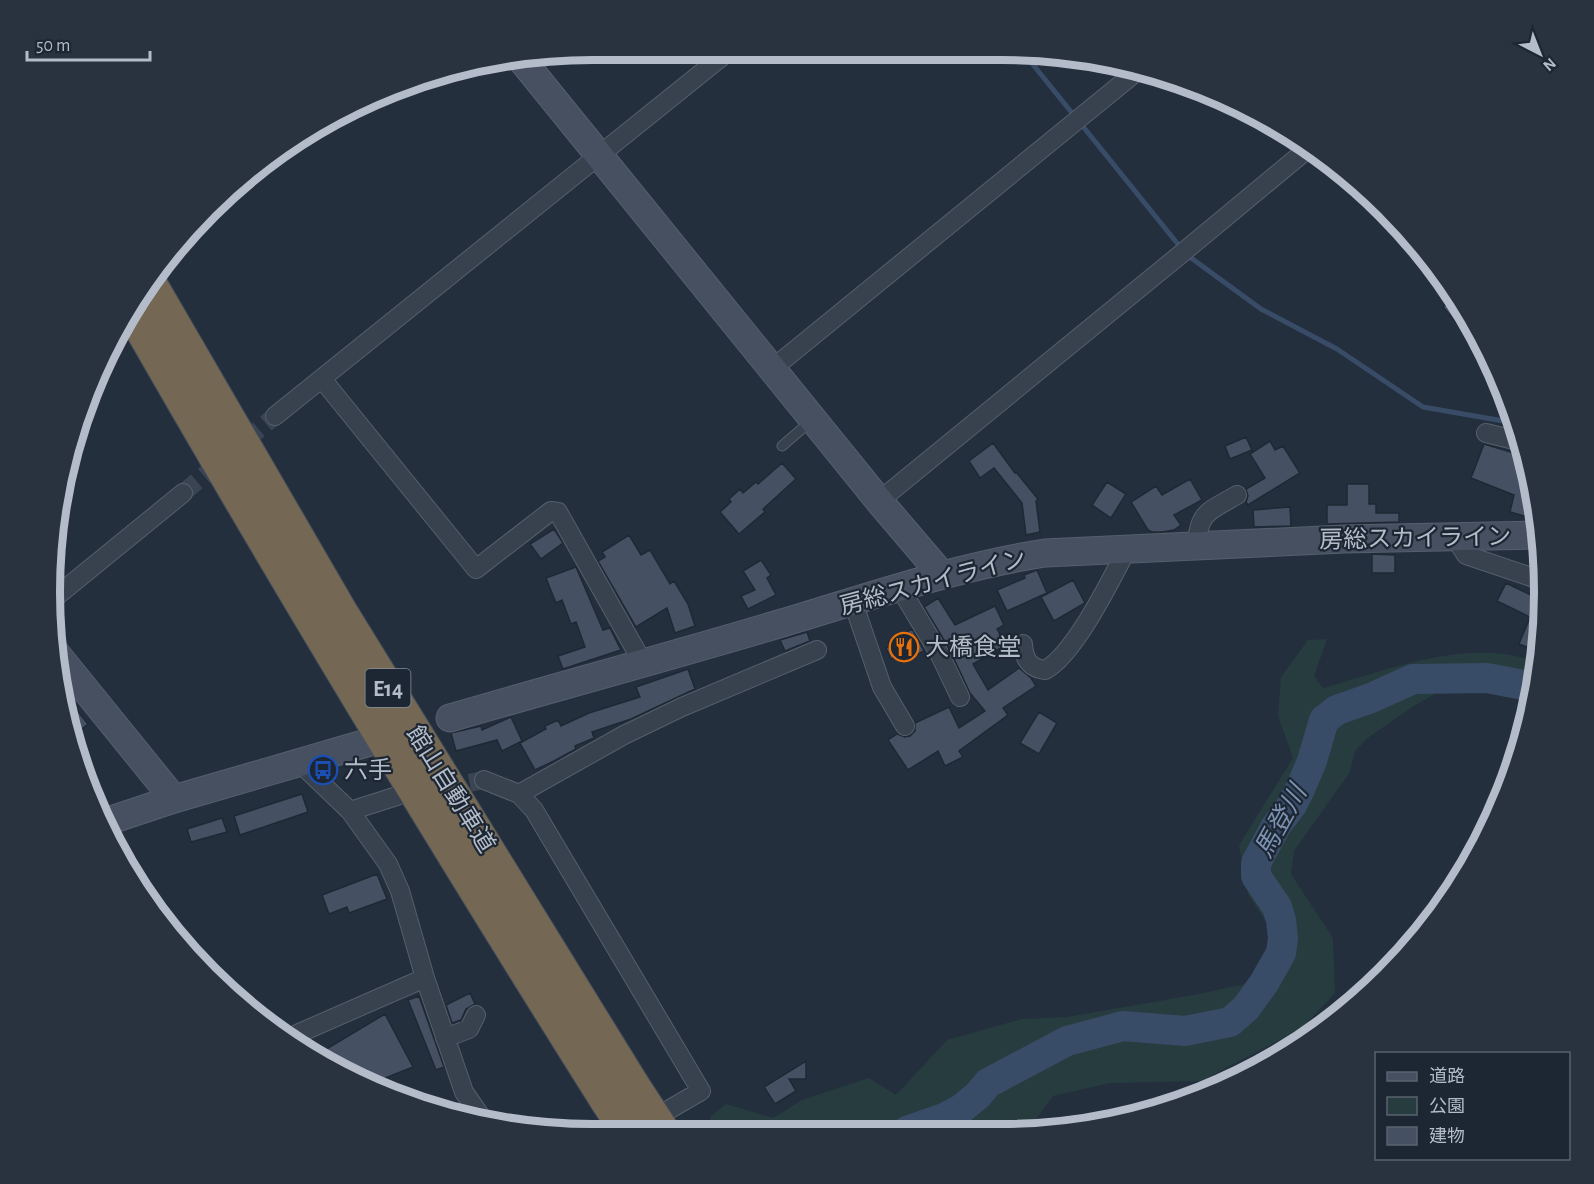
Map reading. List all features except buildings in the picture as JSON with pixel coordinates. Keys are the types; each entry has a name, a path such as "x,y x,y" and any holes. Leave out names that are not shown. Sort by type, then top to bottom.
{"highway":[{"name":"館山自動車道","path":"154,290 620,1092 626,1124"},
{"name":"館山自動車道","path":"136,319 328,648 509,945 620,1092 667,1121"}],"main road":[{"path":"526,65 879,501 942,575"},
{"name":"房総スカイライン","path":"450,718 942,575 1045,553 1530,535"},
{"path":"65,664 174,799"},
{"path":"112,820 174,799 370,742"}],"street":[{"path":"275,416 718,60"},
{"path":"772,369 1131,76"},
{"path":"879,501 1303,153"},
{"path":"322,379 476,568 551,511 558,512 643,663"},
{"path":"1486,433 1512,439"},
{"path":"60,593 183,493"},
{"path":"1197,546 1198,528 1201,521 1217,507 1238,495"},
{"path":"1461,536 1461,547 1466,555 1534,576"},
{"path":"1023,644 1024,655 1032,667 1045,670 1052,667 1080,633 1127,549"},
{"path":"900,588 939,653 960,697"},
{"path":"853,602 882,687 905,726"},
{"path":"519,794 634,730 682,707 817,650"},
{"path":"299,762 350,811 388,864 399,891 425,978 464,1092 477,1112"},
{"path":"484,780 519,794 534,810 701,1091 667,1121"},
{"path":"350,811 397,796"},
{"path":"297,1034 425,978"},
{"path":"445,1038 469,1029 476,1015"}],"lane":[{"path":"782,446 813,420"}],"green space":[{"path":"1327,639 1314,676 1323,688 1431,658 1459,654 1486,653 1529,660 1527,677 1469,674 1414,706 1369,737 1355,751 1350,772 1294,851 1291,874 1333,938 1335,993 1301,1029 1201,1081 1110,1083 1053,1096 1033,1123 712,1124 710,1117 726,1104 773,1118 802,1100 869,1078 896,1095 947,1040 1022,1019 1067,1017 1199,994 1267,979 1277,939 1248,894 1239,845 1293,758 1278,716 1281,677 1308,640"}],"waterway":[{"path":"1030,61 1181,248"},
{"path":"1187,255 1261,309 1337,349 1423,407 1506,421"},
{"name":"馬登川","path":"927,1124 961,1109 988,1083 1067,1041 1123,1026 1185,1031 1230,1022 1246,1008 1281,953 1283,938 1281,920 1277,907 1256,876 1256,863 1300,789 1312,761 1324,720 1337,710 1413,679 1487,678 1526,685"}],"tunnel":[{"path":"183,493 275,416"},
{"path":"443,788 484,780"}],"place":[{"name":"大橋食堂","path":"904,647"},
{"name":"六手","path":"323,770"}]}
